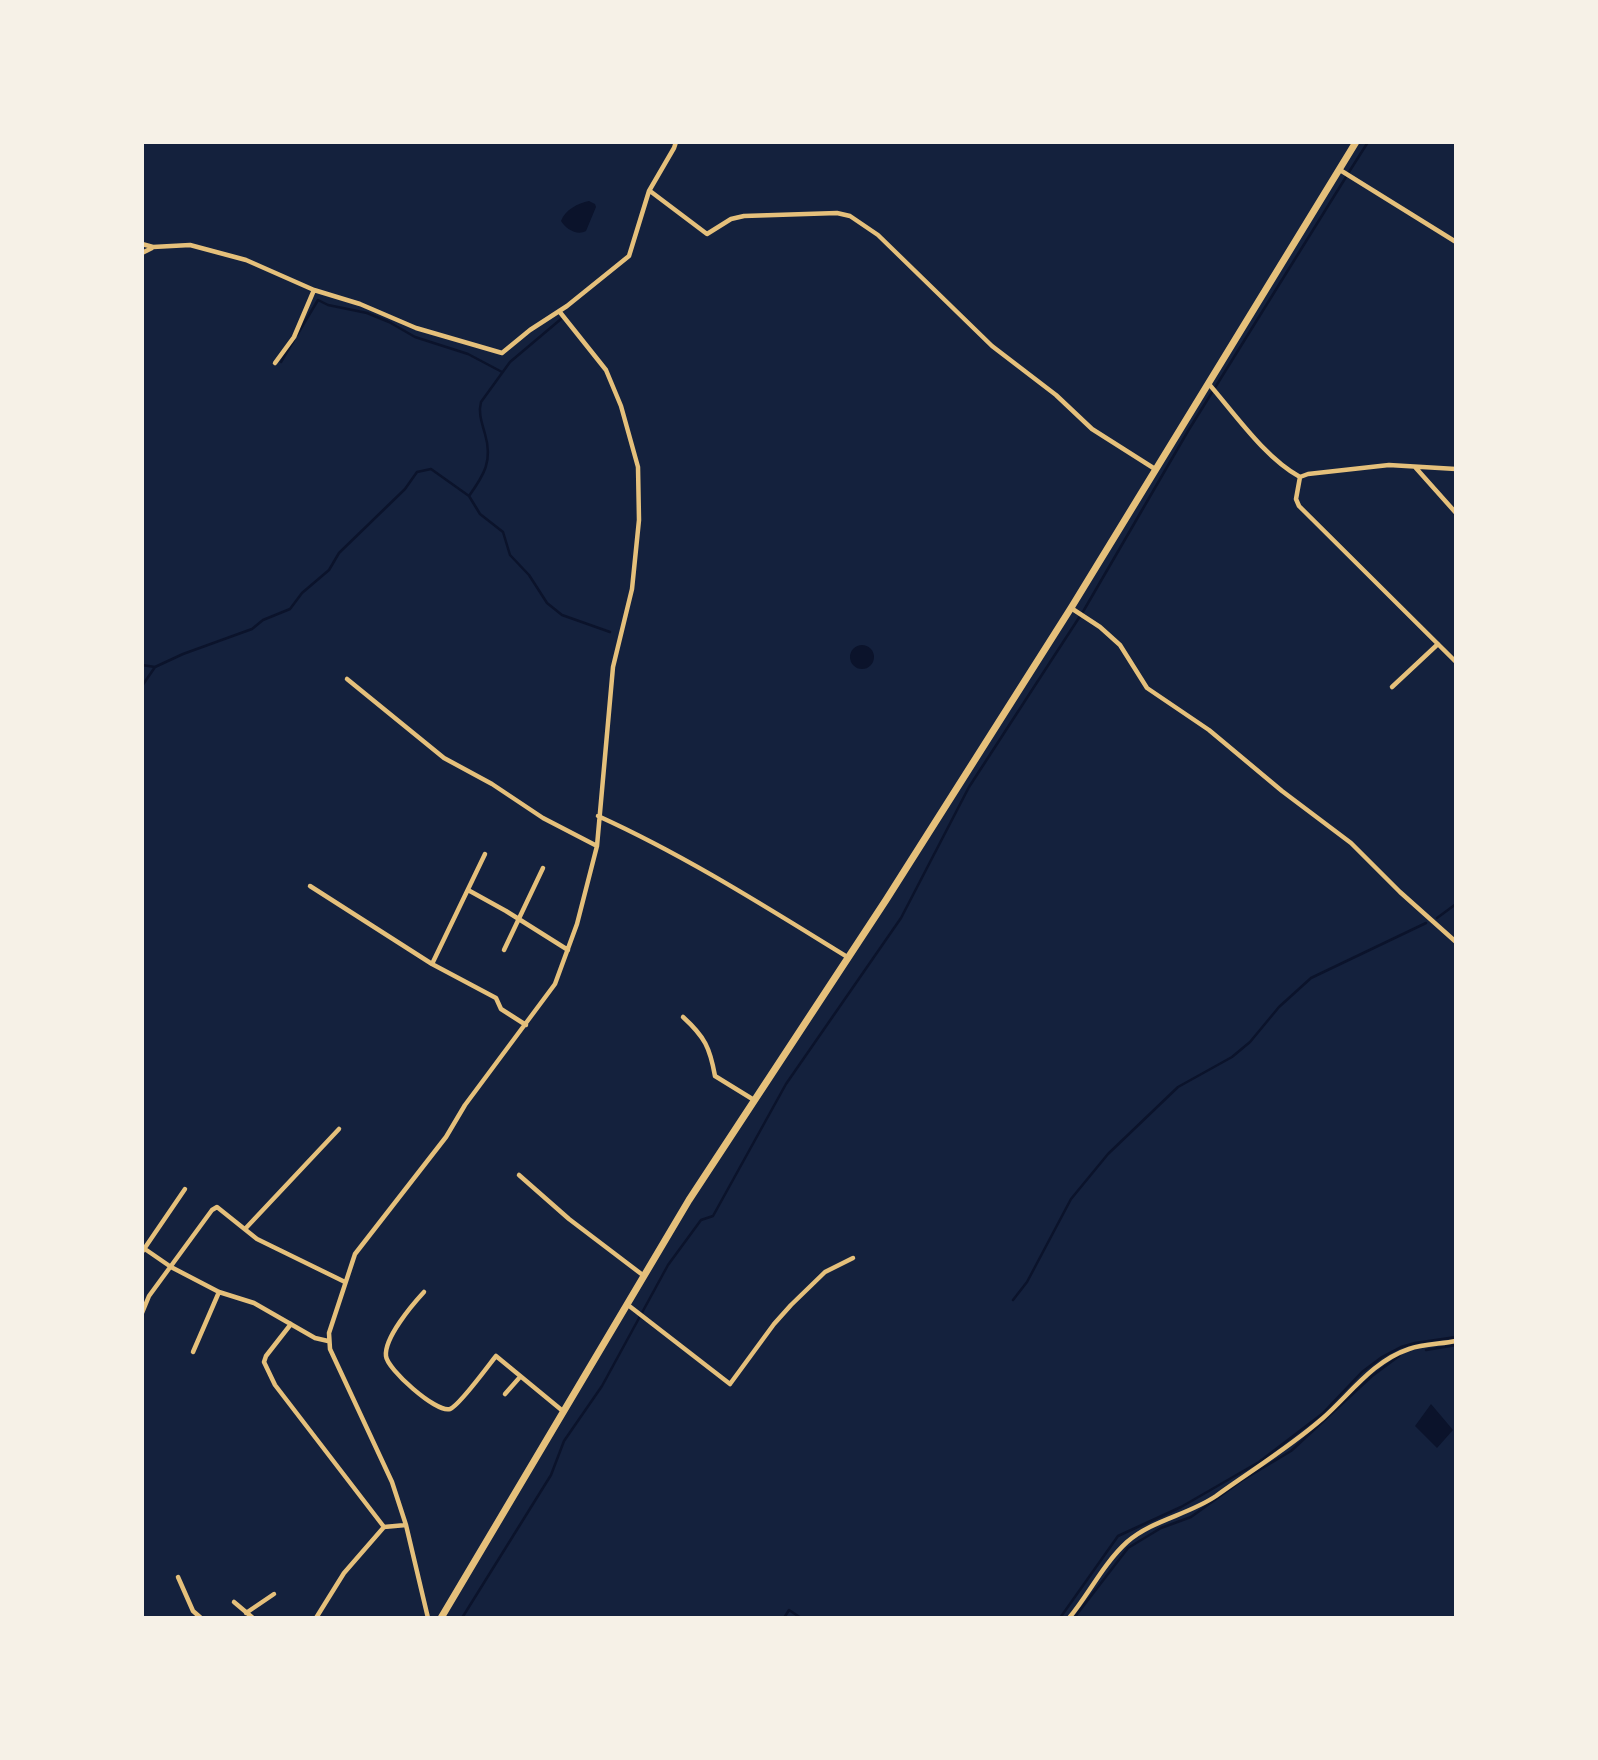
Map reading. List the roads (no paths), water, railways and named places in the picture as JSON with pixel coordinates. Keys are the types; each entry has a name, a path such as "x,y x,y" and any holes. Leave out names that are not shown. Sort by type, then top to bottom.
{"main road":[{"path":"442,1618 689,1200 1074,610 1208,383 1356,142"}],"street":[{"path":"142,244 153,247 190,245 246,260 314,290 360,304 426,331 502,353 629,256 649,191 676,142"},
{"path":"1339,169 1456,242"},
{"path":"649,191 707,234 731,219 744,216 837,213 850,216 878,235 992,345 1056,395 1092,429 1156,470"},
{"path":"142,253 153,247"},
{"path":"275,363 294,337 314,290"},
{"path":"428,1618 406,1525 392,1482 328,1341 355,1254 446,1137 465,1105 555,984 577,924 597,846 613,667 632,589 639,520 638,467 621,405 606,370 559,311"},
{"path":"1208,383 1273,457 1286,470 1300,477 1389,465 1456,469"},
{"path":"1415,467 1456,513"},
{"path":"1300,477 1296,499 1299,506 1456,662"},
{"path":"1074,610 1120,645 1147,688 1209,730 1282,791 1351,843 1456,942"},
{"path":"1392,687 1438,644"},
{"path":"347,679 444,758 492,784 543,818 597,846"},
{"path":"598,816 649,839 715,876 849,958"},
{"path":"432,964 485,854"},
{"path":"504,950 543,868"},
{"path":"310,886 432,964 496,998 501,1009 526,1025"},
{"path":"468,890 568,950"},
{"path":"683,1017 702,1034 711,1055 715,1076 754,1100"},
{"path":"245,1229 339,1129"},
{"path":"519,1175 569,1219 644,1276"},
{"path":"185,1189 143,1249 219,1293 254,1303 315,1338 328,1341"},
{"path":"142,1312 149,1296 170,1267 214,1208 219,1207 257,1239 345,1282"},
{"path":"628,1305 730,1384 791,1305 825,1272 853,1258"},
{"path":"424,1292 388,1343 385,1355 388,1366 440,1409 449,1409 459,1403 496,1356 564,1413"},
{"path":"193,1352 219,1293"},
{"path":"290,1324 266,1356 265,1367 275,1385 384,1527"},
{"path":"1069,1618 1109,1561 1127,1542 1150,1527 1194,1509 1265,1462 1323,1418 1363,1377 1385,1361 1413,1348 1456,1341"},
{"path":"505,1394 520,1377"},
{"path":"316,1618 344,1573 384,1527 406,1525"},
{"path":"178,1577 193,1611 201,1618"},
{"path":"246,1613 274,1594"},
{"path":"234,1602 253,1618"}],"water":[{"path":"589,201 596,207 586,231 575,232 566,227 561,221 569,210"},
{"path":"862,645 870,649 874,657 870,665 862,669 854,665 850,657 854,649"},
{"path":"1431,1404 1453,1430 1437,1448 1415,1426"}],"waterway":[{"path":"1349,172 1368,142"},
{"path":"462,1618 551,1475 564,1441 602,1386 668,1265 701,1220 713,1216 786,1084 901,918 969,787 1084,610 1188,431 1346,177"},
{"path":"297,335 318,300 328,305 367,313 415,337 468,354 502,372"},
{"path":"469,496 483,474 487,460 487,444 480,414 481,402 510,362 561,319"},
{"path":"281,362 294,340"},
{"path":"142,665 155,667 252,629 263,620 290,609 302,593 329,570 339,553 405,489 417,472 431,469 469,496 480,514 503,532 510,555 529,575 547,603 562,615 610,632"},
{"path":"142,686 155,667"},
{"path":"1437,918 1456,904"},
{"path":"1013,1300 1027,1282 1071,1199 1108,1154 1178,1087 1232,1057 1250,1042 1279,1007 1311,978 1426,923"},
{"path":"1060,1618 1118,1536 1181,1507 1259,1462 1322,1414 1362,1372 1382,1357 1415,1343 1456,1337"},
{"path":"1426,1350 1456,1345"},
{"path":"1074,1618 1128,1548 1161,1528 1191,1517 1241,1481 1291,1451 1372,1376 1399,1356"},
{"path":"784,1618 789,1610 801,1618"}]}
